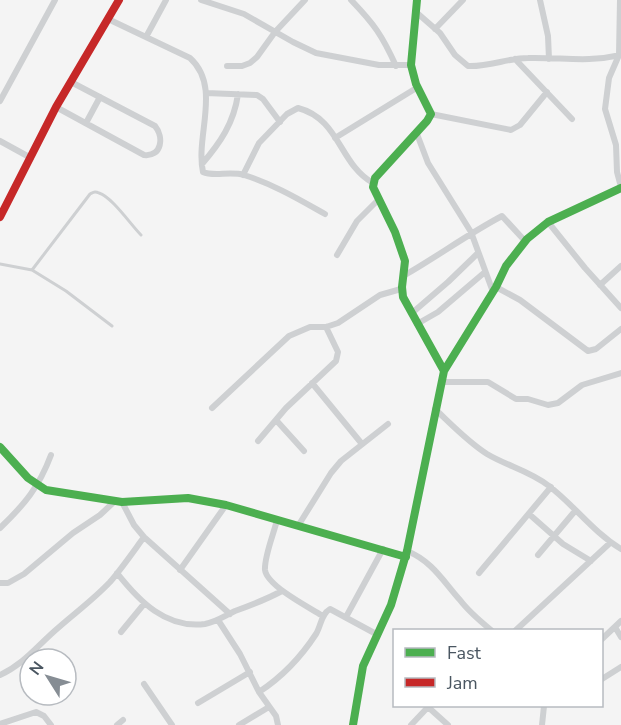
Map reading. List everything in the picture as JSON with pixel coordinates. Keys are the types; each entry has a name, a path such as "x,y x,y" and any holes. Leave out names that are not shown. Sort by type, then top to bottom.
{"street":[{"path":"0,101 55,0"},
{"path":"0,217 56,107 119,0"},
{"path":"146,38 166,0"},
{"path":"201,0 244,14 316,53 378,65 411,65"},
{"path":"227,66 242,66 250,63 305,0"},
{"path":"351,0 384,38 396,66"},
{"path":"417,0 411,65 418,87 431,114"},
{"path":"435,29 463,0"},
{"path":"540,0 548,36 549,58"},
{"path":"353,725 363,666 391,605 407,554 444,371 495,290 506,267 525,242 548,222 621,187 617,172 616,145 606,109 609,78 620,55 620,0"},
{"path":"416,12 435,29 455,55 468,66 488,65 526,57 594,60 620,55"},
{"path":"108,20 190,58 198,65 206,93 203,172 206,174 228,172 243,175 325,214"},
{"path":"515,59 572,119"},
{"path":"56,107 144,155 150,156 156,153 160,136 155,126 71,82"},
{"path":"335,138 418,87"},
{"path":"431,114 511,130 520,125 547,92"},
{"path":"206,93 256,95 262,99 280,122"},
{"path":"202,165 231,123 236,111 238,94"},
{"path":"86,123 100,97"},
{"path":"243,175 254,150 293,109 307,111 322,119 359,172 373,183 401,248 405,263 405,274 400,289 444,371"},
{"path":"373,183 375,178 417,134 431,114"},
{"path":"417,134 428,163 471,232 485,272 495,290 520,300 588,351 596,349 621,329"},
{"path":"0,141 31,158"},
{"path":"337,255 357,221 379,200"},
{"path":"405,274 433,259 471,232 502,216 525,242"},
{"path":"548,222 621,308"},
{"path":"412,313 478,253"},
{"path":"600,285 621,266"},
{"path":"417,324 438,312 485,272"},
{"path":"212,408 289,336 310,327 326,327 338,323 380,295 400,289"},
{"path":"258,441 338,357 338,352 326,327"},
{"path":"441,382 488,382 513,398 528,399 548,405 558,403 582,385 621,373"},
{"path":"312,383 362,444"},
{"path":"435,409 478,448 551,487 610,543 621,549"},
{"path":"276,420 304,451"},
{"path":"298,526 331,472 388,424"},
{"path":"0,447 38,486 70,495 118,501 188,498 226,505 383,549 421,557 434,567 487,629"},
{"path":"0,528 23,507 38,486 51,455"},
{"path":"479,573 551,487"},
{"path":"118,501 144,537 230,614"},
{"path":"0,583 8,583 24,574 73,533 118,501"},
{"path":"180,570 226,505"},
{"path":"538,555 575,511"},
{"path":"529,514 554,537 591,561"},
{"path":"277,520 265,568 267,577 282,591 323,616"},
{"path":"0,675 14,669 30,656 117,573 144,537"},
{"path":"517,629 610,543"},
{"path":"345,617 383,549"},
{"path":"117,573 144,604 160,615 176,620 206,624 282,591"},
{"path":"121,632 144,604"},
{"path":"259,692 274,682 293,663 317,632 323,616 330,609 378,635"},
{"path":"218,620 250,672 259,692 276,716 278,725"},
{"path":"603,638 621,621"},
{"path":"615,627 621,636"},
{"path":"603,678 621,667"},
{"path":"198,703 250,672"},
{"path":"144,684 172,725"},
{"path":"240,725 269,707"},
{"path":"411,725 427,707"},
{"path":"429,707 448,725"},
{"path":"542,725 544,707"},
{"path":"0,724 36,712 45,716 51,725"}],"lane":[{"path":"32,270 90,194 94,192 102,194 141,236"},
{"path":"0,264 32,270 66,291 112,326"}],"traffic: fast":[{"path":"417,0 411,65 416,84 431,114 375,178 373,187 395,232 405,261 403,297 444,371"},
{"path":"353,725 363,666 391,605 407,551 444,371 496,287 506,266 527,239 548,222 621,188"},
{"path":"0,447 28,478 46,490 122,502 188,498 226,505 406,557"}],"traffic: jam":[{"path":"0,217 56,107 119,0"}]}
